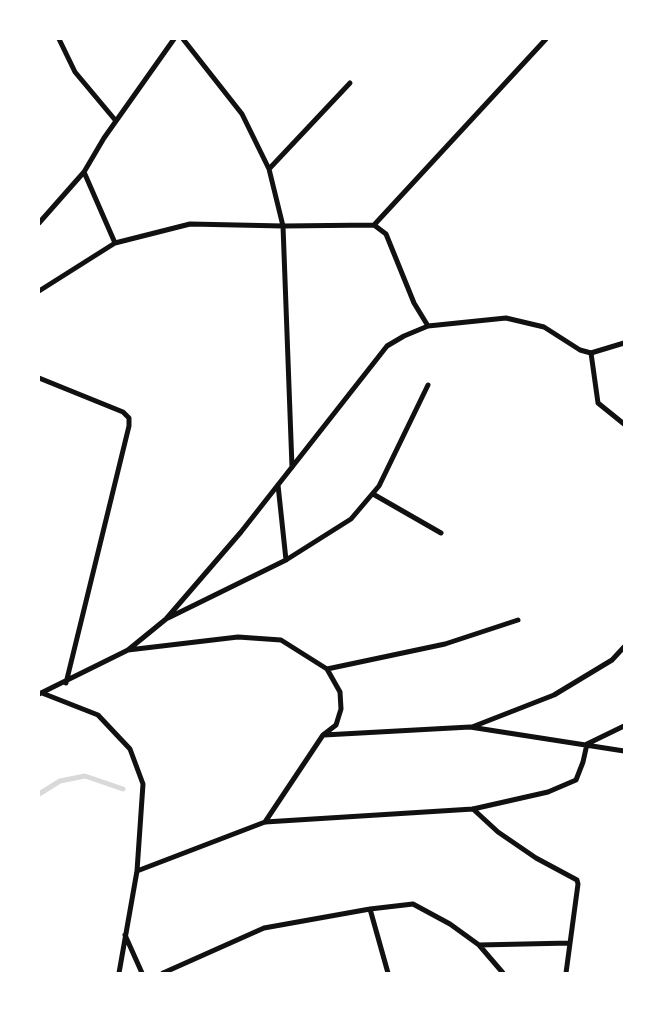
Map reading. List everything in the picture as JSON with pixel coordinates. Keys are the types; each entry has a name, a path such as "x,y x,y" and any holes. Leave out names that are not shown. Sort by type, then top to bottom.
{"street":[{"path":"59,39 75,72 116,122"},
{"path":"39,223 84,172 116,122 174,39"},
{"path":"183,39 242,114 268,169 283,226 292,468"},
{"path":"374,225 546,39"},
{"path":"268,169 350,83"},
{"path":"84,172 115,243"},
{"path":"39,291 115,243 190,224 374,225 386,234 414,303 428,326"},
{"path":"40,693 66,683 128,650 166,619 278,486 387,346 404,336 428,326 506,318 544,327 580,350 591,353 624,343"},
{"path":"591,353 598,403 624,424"},
{"path":"39,378 123,412 129,418 129,426 66,683"},
{"path":"166,619 286,560 351,519 379,486 428,385"},
{"path":"278,486 286,560"},
{"path":"373,494 441,533"},
{"path":"327,669 445,644 518,620"},
{"path":"128,650 238,637 281,640 327,669 340,692 341,709 336,725 323,735 265,822"},
{"path":"470,727 554,695 612,660 624,646"},
{"path":"40,693 98,715 130,749 143,784 137,871 119,973"},
{"path":"587,744 624,726"},
{"path":"323,735 470,727 624,751"},
{"path":"137,871 265,822 473,809 548,792 576,780 587,744"},
{"path":"473,809 514,843 536,858 577,880 566,973"},
{"path":"163,973 264,928 370,909 413,904 450,924 479,945 503,973"},
{"path":"370,909 388,973"},
{"path":"125,934 142,973"},
{"path":"479,945 570,943"}],"waterway":[{"path":"39,794 60,781 85,776 123,789"}]}
